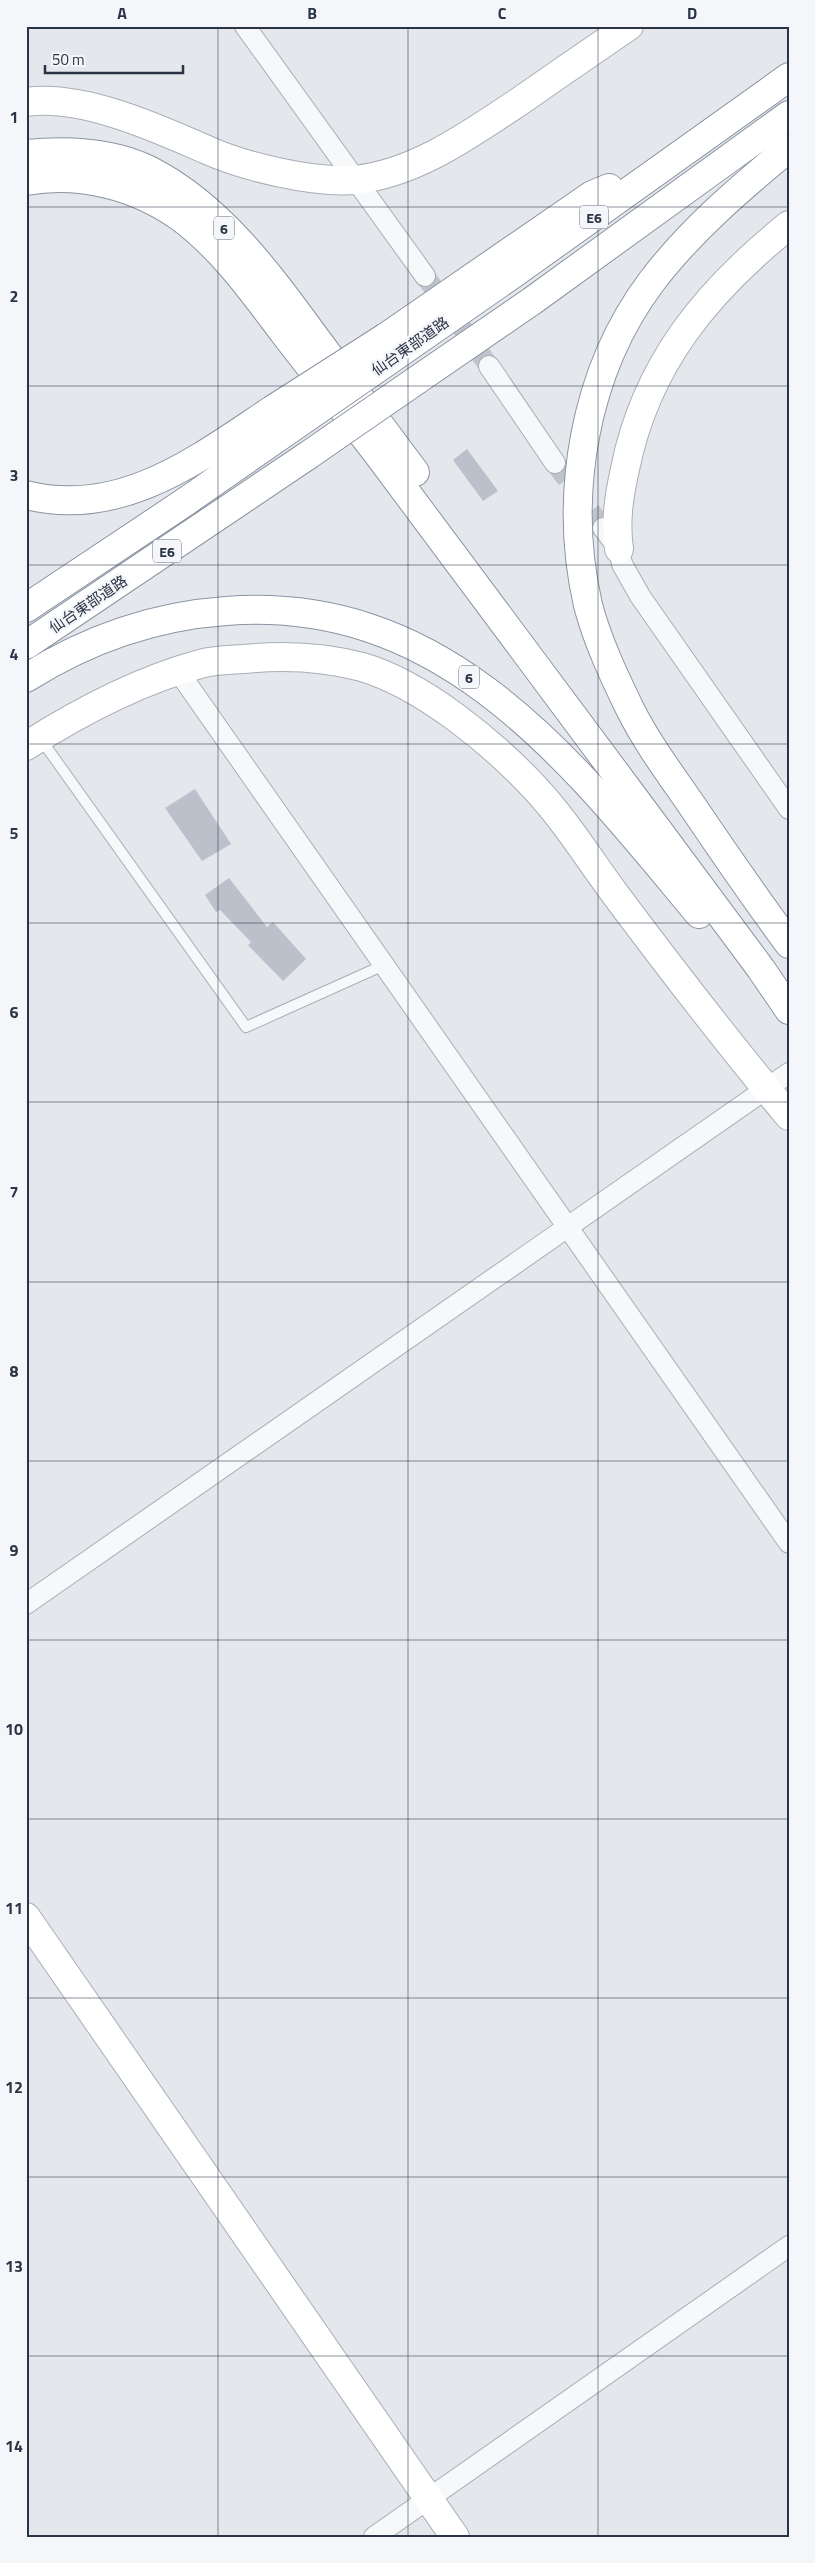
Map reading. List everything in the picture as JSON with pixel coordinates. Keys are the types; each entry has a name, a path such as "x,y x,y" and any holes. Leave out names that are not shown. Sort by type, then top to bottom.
{"main road":[{"path":"26,102 36,100 92,108 148,124 217,155 276,172 354,180 390,172 457,144 628,26"},
{"name":"仙台東部道路","path":"26,608 185,502 281,419 667,165 789,77"},
{"name":"仙台東部道路","path":"26,645 307,456 540,295 789,115"},
{"path":"789,148 680,248 651,282 631,313 609,356 594,398 583,441 578,479 577,520 580,561 589,607 630,710 660,759 789,944"},
{"name":"6","path":"26,154 53,151 83,153 117,159 147,169 180,188 215,218 247,251 276,284 789,977"},
{"name":"6","path":"26,181 44,178 73,178 102,182 155,201 182,218 236,270 503,620 762,969 789,1010"},
{"path":"611,538 616,527 620,493 631,438 650,388 679,337 718,289 789,225"},
{"path":"26,495 60,500 89,499 147,486 281,419"},
{"name":"6","path":"26,678 50,663 95,640 181,615 216,612 256,609 336,617 376,629 417,646 446,662 480,685 516,714 573,767 789,1020"},
{"path":"33,742 75,715 143,683 203,663 269,657 317,659 363,668 410,688 460,721 496,749 536,789 692,996 789,1116"},
{"path":"26,1917 455,2537"}],"street":[{"path":"245,26 354,180 425,276"},
{"path":"489,366 555,462"},
{"path":"611,538 622,564 640,596 789,809"},
{"path":"178,671 789,1544"},
{"path":"26,1604 568,1229 789,1073"},
{"path":"374,2537 789,2246"}],"lane":[{"path":"33,742 246,1027 384,965"}],"building":[{"path":"467,449 498,491 483,501 453,460"},
{"path":"195,789 231,844 202,861 165,808"},
{"path":"229,878 267,927 273,922 306,959 283,981 248,945 251,942 220,910 216,912 205,895"}],"tunnel":[{"path":"425,276 489,366"},
{"path":"555,463 603,528"}]}
